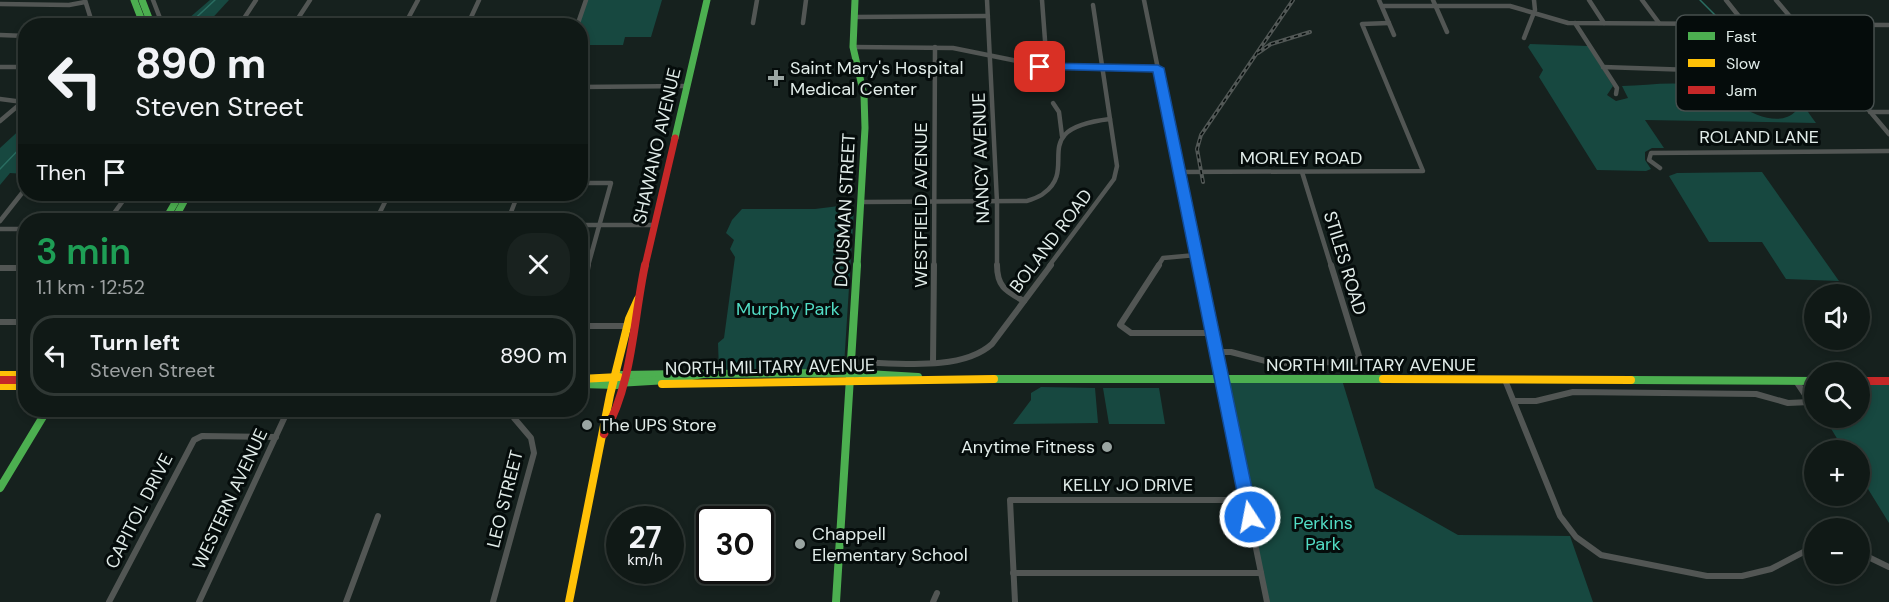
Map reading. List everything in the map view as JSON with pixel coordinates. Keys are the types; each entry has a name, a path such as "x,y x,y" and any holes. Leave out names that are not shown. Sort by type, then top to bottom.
{"main road":[{"path":"134,0 141,18"},
{"path":"142,0 149,18"},
{"name":"SHAWANO AVENUE","path":"567,600 604,434 612,423 618,380 631,325 633,302 638,299 707,0"},
{"name":"DOUSMAN STREET","path":"836,602 865,109 853,47 855,0"},
{"name":"NORTH MILITARY AVENUE","path":"618,380 668,380 703,374 850,377"},
{"path":"0,375 18,375"},
{"name":"NORTH MILITARY AVENUE","path":"618,380 909,375 926,379 1222,381 1505,379 1804,381"},
{"path":"588,376 618,380"},
{"path":"588,379 618,380"},
{"path":"0,380 18,380"},
{"path":"588,383 618,380"},
{"path":"1870,381 1889,381"},
{"path":"0,386 18,386"},
{"path":"0,488 44,418"}],"street":[{"path":"153,0 160,18"},
{"path":"244,18 256,0"},
{"path":"298,18 310,0"},
{"path":"408,18 418,0"},
{"path":"471,18 479,0"},
{"path":"580,18 586,0"},
{"path":"753,23 757,0"},
{"path":"803,23 806,0"},
{"name":"NANCY AVENUE","path":"987,0 997,202 998,284 1003,290 1024,301"},
{"path":"1042,0 1047,68"},
{"path":"1144,0 1267,602"},
{"path":"1379,0 1394,35"},
{"path":"1433,0 1448,32"},
{"path":"1524,38 1534,13 1534,0"},
{"path":"1589,0 1604,23"},
{"path":"1642,0 1659,23"},
{"path":"1726,0 1738,15"},
{"path":"1776,0 1788,15"},
{"path":"0,4 69,5 85,1 89,18"},
{"name":"BOLAND ROAD","path":"851,362 955,362 982,353 1024,301 1114,179 1118,166 1093,5"},
{"path":"1382,6 1510,6 1562,22 1676,23"},
{"path":"854,17 988,16"},
{"name":"MORLEY ROAD","path":"1179,172 1423,171 1362,24 1389,23"},
{"path":"1575,23 1618,89 1616,94"},
{"path":"1874,25 1889,25"},
{"path":"0,35 18,36"},
{"path":"853,47 935,47 1047,68 1158,68"},
{"name":"WESTFIELD AVENUE","path":"933,363 935,47"},
{"path":"0,67 18,67"},
{"path":"1603,67 1676,69"},
{"path":"588,87 687,86"},
{"path":"0,99 18,100"},
{"path":"1053,103 1059,112 1062,136"},
{"path":"0,122 18,106"},
{"path":"1870,112 1889,112"},
{"path":"1870,112 1889,134"},
{"path":"861,202 1027,201 1047,192 1057,177 1058,142 1062,136 1082,123 1110,119"},
{"name":"ROLAND LANE","path":"1660,168 1649,160 1650,153 1889,152"},
{"name":"STILES ROAD","path":"1216,352 1232,352 1273,363 1354,362 1359,356 1302,172"},
{"path":"588,183 611,183 588,258"},
{"path":"0,221 18,199"},
{"path":"588,225 654,225"},
{"path":"0,229 18,229"},
{"path":"1196,255 1163,258 1120,325 1131,333 1212,333"},
{"path":"0,268 18,268"},
{"path":"0,322 18,322"},
{"path":"588,326 631,325"},
{"path":"1505,379 1560,516 1576,537 1601,555 1707,576 1757,574 1804,551"},
{"path":"1514,401 1536,401 1573,392 1756,394 1788,403 1810,402 1796,381"},
{"name":"WESTERN AVENUE","path":"199,602 285,417"},
{"name":"LEO STREET","path":"493,602 534,453 531,438 514,417"},
{"name":"CAPITOL DRIVE","path":"109,602 191,443 198,437 276,437"},
{"path":"1010,500 1015,602"},
{"name":"KELLY JO DRIVE","path":"1010,500 1247,500"},
{"path":"346,602 378,516"},
{"path":"1870,558 1889,567"},
{"path":"1013,573 1261,573"},
{"path":"933,602 937,593"}],"green space":[{"path":"210,0 229,0 212,18 189,18"},
{"path":"586,0 662,0 651,37 625,37 623,45 588,45 588,18 580,18"},
{"path":"1530,44 1588,46 1613,86 1607,95 1616,101 1628,98 1622,86 1676,84 1676,111 1749,111 1774,119 1786,117 1796,111 1807,111 1816,123 1645,120 1664,148 1652,148 1645,152 1645,160 1651,169 1646,171 1597,170 1539,77 1543,70 1528,47"},
{"path":"18,131 18,174 10,173 0,185 0,148"},
{"path":"1762,172 1839,281 1786,279 1762,242 1709,242 1669,176 1677,173"},
{"name":"Murphy Park","path":"839,206 854,209 842,369 719,371 718,343 724,338 735,257 730,249 734,240 726,233 732,220 742,209 815,209"},
{"name":"Perkins Park","path":"1342,380 1375,488 1458,535 1570,536 1593,602 1268,602 1223,381"},
{"path":"1870,381 1889,381 1889,523 1870,492 1870,440 1838,440 1831,428 1870,428"},
{"path":"1041,387 1095,388 1098,423 1013,424 1031,400 1031,393"},
{"path":"1103,388 1159,388 1165,424 1109,424"}],"waterway":[{"path":"196,18 215,0"},
{"path":"1700,0 1715,15"},
{"path":"0,169 18,150"}],"railway":[{"path":"1203,182 1197,149 1201,135 1293,0"},
{"path":"1258,53 1271,44 1310,32"}],"traffic: fast":[{"path":"134,0 141,18"},
{"path":"142,0 149,18"},
{"path":"675,138 707,0"},
{"path":"836,602 865,128 864,95 853,47 855,0"},
{"path":"169,213 176,201"},
{"path":"178,213 184,201"},
{"path":"699,374 850,373 918,377"},
{"path":"621,375 684,374"},
{"path":"617,383 668,380 703,374"},
{"path":"994,379 1383,379"},
{"path":"1631,380 1804,381"},
{"path":"588,384 617,385"},
{"path":"0,488 43,417"}],"traffic: slow":[{"path":"569,602 610,395 629,319 638,299"},
{"path":"0,375 18,375"},
{"path":"588,379 619,377"},
{"path":"662,384 994,379"},
{"path":"1383,379 1631,380"},
{"path":"0,386 18,386"}],"traffic: jam":[{"path":"604,434 619,402 629,359 642,278 675,138"},
{"path":"0,380 18,380"},
{"path":"1870,381 1889,381"}],"place":[{"name":"Saint Mary's Hospital Medical Center","path":"776,78"},
{"name":"The UPS Store","path":"587,425"},
{"name":"Anytime Fitness","path":"1107,447"},
{"name":"Chappell Elementary School","path":"800,544"}],"route":[{"path":"1040,67 1158,68 1250,517"}]}
